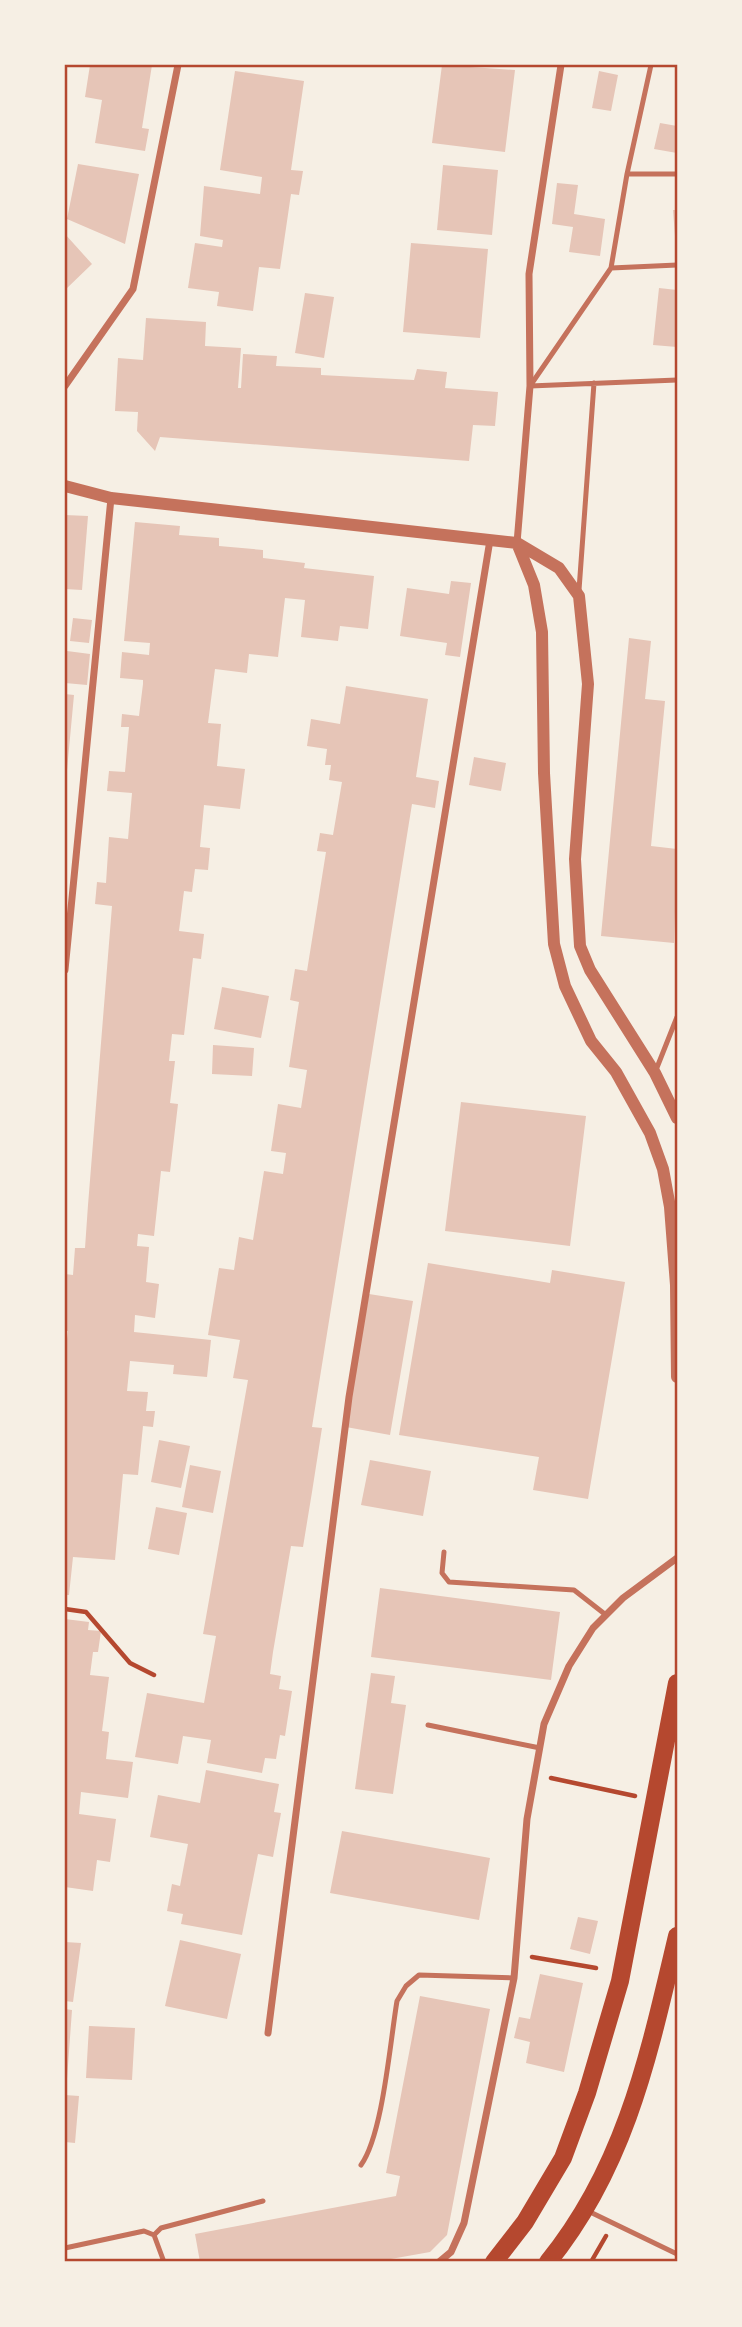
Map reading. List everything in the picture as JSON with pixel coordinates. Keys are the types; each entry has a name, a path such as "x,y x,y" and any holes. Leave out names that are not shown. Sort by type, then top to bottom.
{"main road":[{"path":"494,2262 525,2222 563,2158 587,2093 620,1981 677,1684"},
{"path":"548,2262 587,2210 620,2140 641,2084 677,1936"}],"street":[{"path":"65,386 133,289 178,65"},
{"path":"561,65 529,274 530,386 516,543 534,585 542,632 544,773 554,944 565,986 591,1041 622,1082 650,1133 663,1169 670,1207 675,1272 677,1377"},
{"path":"65,486 111,498 516,543 559,568 579,596 588,684 575,859 580,946 590,970 655,1073 677,1118"},
{"path":"65,970 111,498"},
{"path":"268,2033 349,1397 489,540"},
{"path":"439,2262 451,2252 464,2223 514,1978 527,1819 544,1724 569,1666 593,1628 623,1598 677,1558"}],"lane":[{"path":"530,386 611,268 627,174 652,65"},
{"path":"627,174 677,174"},
{"path":"611,268 677,265"},
{"path":"530,386 677,380"},
{"path":"579,596 594,383"},
{"path":"655,1073 677,1017"},
{"path":"444,1552 442,1573 449,1581 574,1590 606,1615"},
{"path":"428,1725 540,1748"},
{"path":"361,2165 369,2154 397,2001 406,1986 419,1975 514,1978"},
{"path":"154,2235 161,2228 263,2201"},
{"path":"587,2210 677,2253"},
{"path":"65,2248 144,2231 154,2235 164,2262"}],"path":[{"path":"65,1609 86,1612 130,1663 154,1675"},
{"path":"535,1775 636,1796"},
{"path":"517,1954 596,1968"},
{"path":"591,2262 613,2223"}],"building":[{"path":"90,65 152,65 142,128 149,129 145,151 95,143 102,100 85,97"},
{"path":"442,65 515,70 505,152 432,143"},
{"path":"235,71 304,81 291,170 303,171 299,195 291,194 280,269 259,267 253,311 217,306 219,292 188,288 195,243 222,247 223,240 200,236 204,186 260,194 262,177 220,170"},
{"path":"599,71 618,75 611,111 592,108"},
{"path":"660,123 677,126 677,153 654,149"},
{"path":"78,164 139,174 125,244 67,219"},
{"path":"443,165 498,170 492,235 437,230"},
{"path":"557,183 578,185 574,214 605,219 600,256 569,252 573,227 552,224"},
{"path":"673,210 677,210 677,236 675,236"},
{"path":"65,234 92,264 65,290"},
{"path":"411,243 488,249 480,338 403,332"},
{"path":"659,288 677,290 677,347 653,345"},
{"path":"305,293 334,297 324,358 295,353"},
{"path":"146,318 206,322 205,346 241,348 238,388 241,388 243,354 277,356 276,366 321,368 321,375 414,380 417,369 447,372 445,388 498,392 495,426 473,425 469,461 160,437 155,451 137,431 138,412 115,411 118,358 143,360"},
{"path":"65,515 88,516 82,590 65,589"},
{"path":"135,522 180,526 179,535 219,538 219,546 263,550 263,558 305,563 304,568 374,576 368,629 340,626 338,641 301,637 305,600 285,598 278,657 249,654 247,673 215,669 208,723 221,724 217,766 245,769 240,809 204,805 200,847 210,848 208,870 195,869 192,892 184,891 179,931 204,934 201,959 193,958 184,1035 172,1034 169,1061 175,1061 170,1103 178,1104 170,1172 161,1171 154,1236 138,1234 137,1246 149,1247 146,1282 159,1284 155,1318 135,1315 134,1332 211,1340 207,1377 173,1374 174,1365 130,1361 127,1391 148,1392 146,1411 155,1411 153,1427 143,1426 138,1475 123,1474 115,1560 73,1557 69,1595 65,1595 65,1355 68,1331 65,1331 65,1274 73,1275 75,1248 85,1248 112,906 95,904 97,882 106,883 109,837 128,839 132,793 107,791 109,771 125,772 129,727 121,727 122,714 139,716 143,680 120,678 122,652 149,655 150,643 124,641"},
{"path":"451,581 471,583 460,657 445,655 447,643 400,636 407,588 449,594"},
{"path":"73,618 92,620 89,643 70,641"},
{"path":"629,638 651,641 645,699 665,701 651,846 677,849 674,943 601,936"},
{"path":"67,651 90,654 87,685 65,683"},
{"path":"346,686 428,699 416,777 439,781 435,808 412,804 312,1427 322,1428 303,1547 291,1546 273,1652 270,1674 281,1676 279,1689 292,1691 285,1736 280,1735 276,1759 265,1758 262,1773 207,1763 211,1740 183,1736 178,1764 135,1757 147,1693 204,1703 216,1636 203,1634 248,1380 233,1378 240,1340 208,1335 219,1268 234,1270 239,1237 253,1240 264,1171 283,1174 286,1153 271,1151 278,1104 301,1108 307,1070 289,1067 299,1002 290,1000 295,969 307,971 326,852 317,851 320,833 333,835 342,782 329,780 331,765 325,765 327,749 307,746 311,719 340,724"},
{"path":"65,694 74,695 67,770 65,770"},
{"path":"474,757 506,763 501,791 469,785"},
{"path":"222,987 269,996 261,1038 214,1029"},
{"path":"213,1045 254,1048 252,1076 212,1074"},
{"path":"461,1102 586,1116 570,1246 445,1231"},
{"path":"428,1263 550,1283 552,1270 625,1282 588,1499 533,1490 539,1457 399,1435"},
{"path":"369,1294 413,1301 390,1435 346,1427"},
{"path":"159,1440 190,1446 181,1488 151,1482"},
{"path":"370,1460 431,1471 423,1516 361,1505"},
{"path":"190,1465 221,1471 213,1513 182,1507"},
{"path":"156,1507 187,1513 179,1555 148,1549"},
{"path":"380,1588 560,1612 551,1680 371,1657"},
{"path":"65,1619 89,1622 88,1630 101,1631 98,1652 93,1652 90,1675 109,1677 102,1731 109,1732 106,1759 133,1762 128,1798 81,1792 79,1814 116,1819 110,1862 97,1860 93,1891 65,1887"},
{"path":"371,1673 395,1676 391,1703 406,1705 393,1794 355,1789"},
{"path":"206,1770 279,1784 274,1812 281,1813 273,1857 258,1854 242,1935 181,1924 183,1914 167,1911 172,1884 180,1886 188,1844 150,1837 158,1795 200,1803"},
{"path":"342,1831 490,1858 479,1920 330,1893"},
{"path":"578,1917 598,1921 590,1954 570,1949"},
{"path":"180,1940 241,1954 227,2019 165,2006"},
{"path":"65,1942 81,1943 73,2002 65,2001"},
{"path":"540,1974 583,1983 564,2072 526,2063 530,2042 514,2038 519,2017 530,2019"},
{"path":"420,1996 490,2009 447,2235 430,2252 374,2262 200,2262 195,2234 396,2196 400,2176 386,2173"},
{"path":"65,2009 72,2010 67,2079 65,2079"},
{"path":"89,2026 135,2028 132,2080 86,2078"},
{"path":"65,2095 79,2096 75,2143 65,2142"}]}
